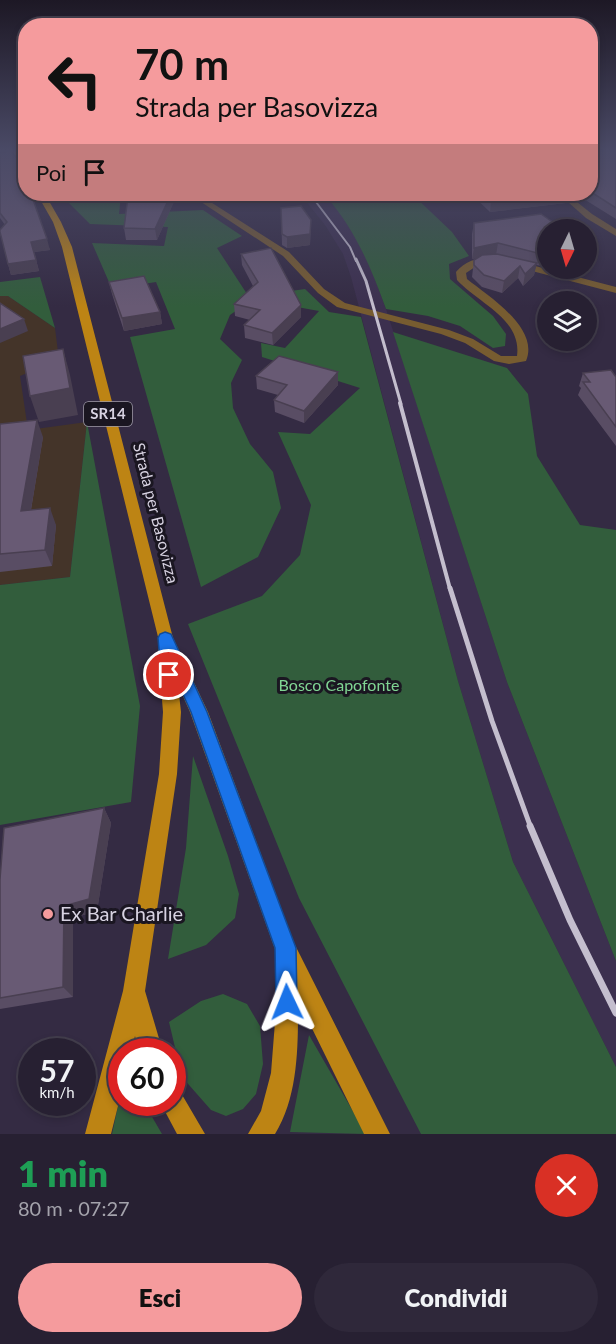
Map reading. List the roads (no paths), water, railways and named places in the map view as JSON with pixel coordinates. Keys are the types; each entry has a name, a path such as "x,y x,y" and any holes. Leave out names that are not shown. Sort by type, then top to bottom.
{"main road":[{"name":"Strada per Basovizza","path":"46,202 67,247 165,638 172,712 168,774 134,991 98,1134"},
{"name":"Strada per Basovizza","path":"165,638 199,712 285,948 377,1134"},
{"name":"Strada per Basovizza","path":"261,1134 268,1126 281,1083 287,1022 285,948"},
{"name":"Strada per Basovizza","path":"134,991 147,1038"},
{"path":"181,1116 192,1134"}],"street":[{"path":"205,202 286,254 321,291 341,305 445,332 469,341 498,359 509,361 522,359 525,351 523,342 505,314 462,280 461,272 467,265 478,261 495,260 616,290"},
{"path":"572,202 589,216 616,233"}],"railway":[{"path":"316,202 350,247 356,261"},
{"path":"356,259 366,281 401,404"},
{"path":"400,403 450,589"},
{"path":"450,588 492,721 531,828"},
{"path":"530,826 570,920 616,1013"}],"place":[{"name":"Ex Bar Charlie","path":"48,914"}],"park label":[{"name":"Bosco Capofonte","path":"339,685"}]}
